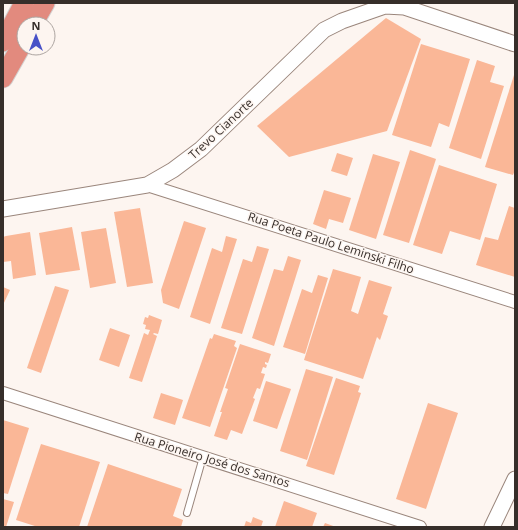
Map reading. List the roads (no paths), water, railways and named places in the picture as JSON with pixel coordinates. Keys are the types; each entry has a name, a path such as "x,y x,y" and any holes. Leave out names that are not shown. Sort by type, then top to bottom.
{"highway":[{"path":"3,42 24,3"},
{"path":"38,16 45,3"},
{"path":"3,78 16,55"}],"street":[{"path":"389,5 404,7 515,44"},
{"name":"Trevo Cianorte","path":"3,208 147,185 173,170 201,149 324,30 342,21 389,5"},
{"name":"Rua Poeta Paulo Leminski Filho","path":"147,185 515,302"},
{"name":"Rua Pioneiro José dos Santos","path":"3,393 420,527"},
{"path":"492,527 515,479"}],"lane":[{"path":"187,513 203,457"}]}
